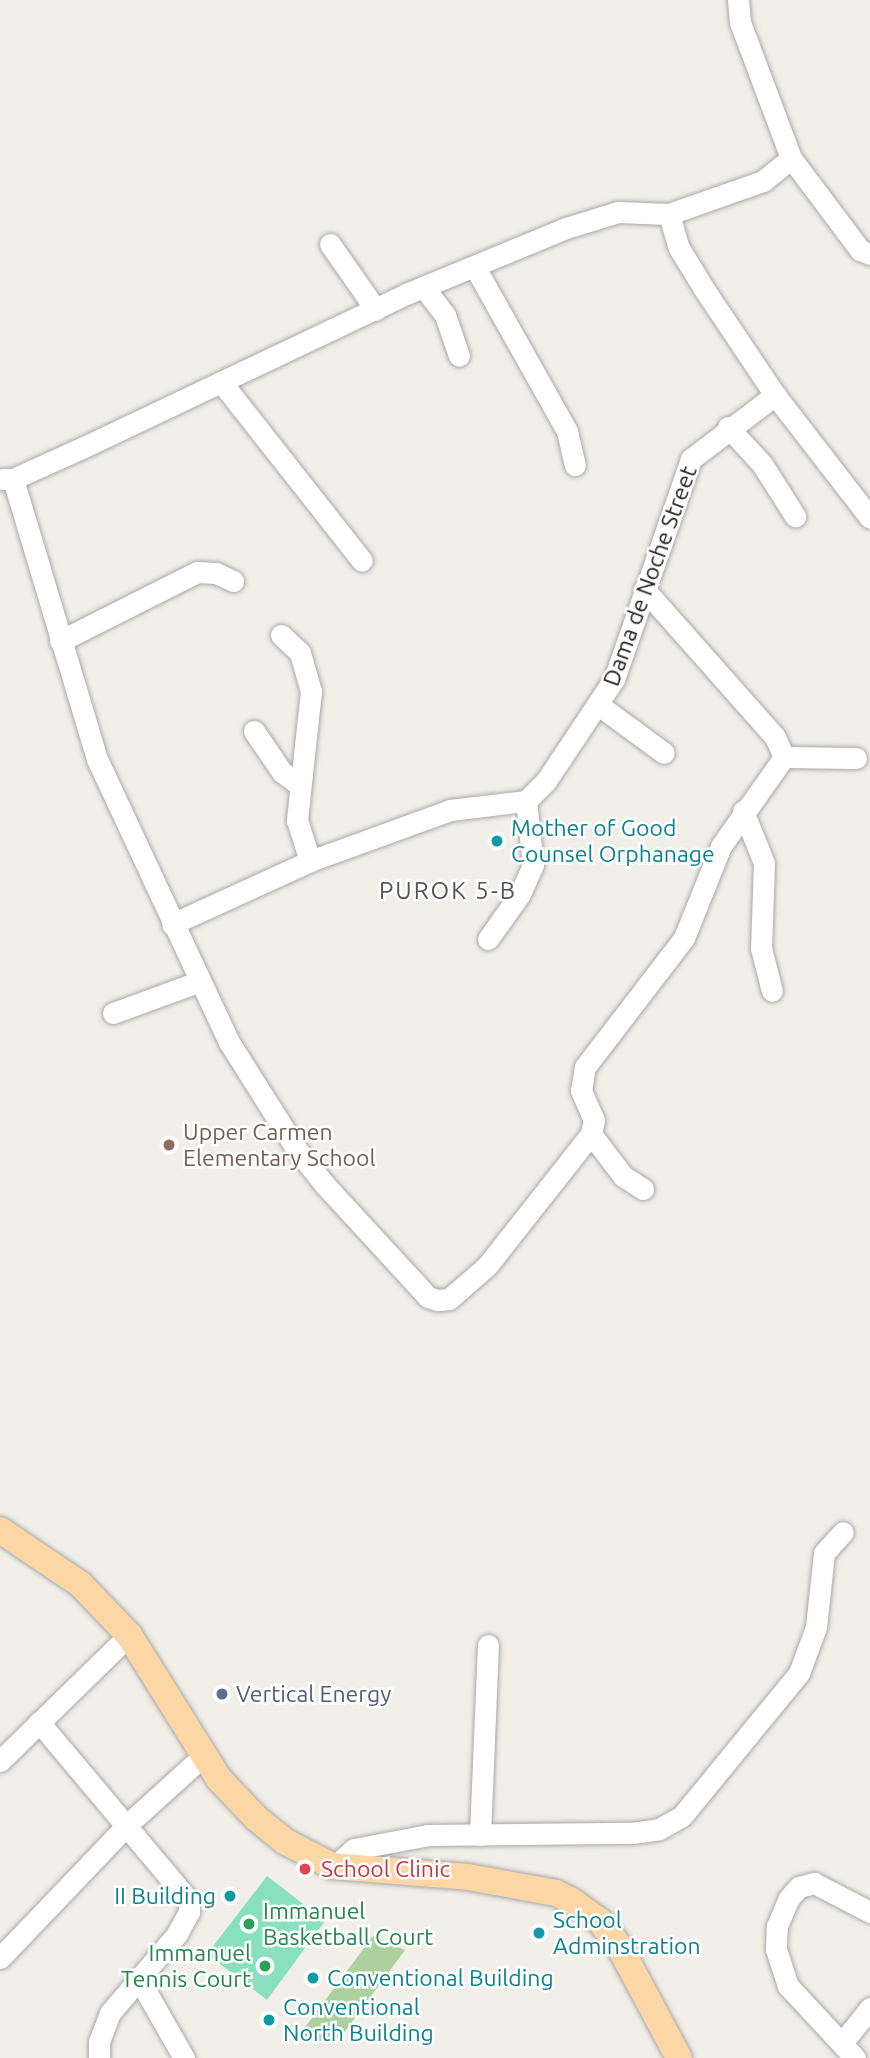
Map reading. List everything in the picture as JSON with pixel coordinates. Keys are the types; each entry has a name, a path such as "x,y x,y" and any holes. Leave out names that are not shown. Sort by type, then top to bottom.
{"main road":[{"path":"0,1530 80,1584 129,1634 203,1756 256,1818 293,1846 335,1866 468,1877 556,1893 572,1901 600,1921 619,1947 679,2058"}],"street":[{"path":"738,0 740,22 790,158 860,250 870,254"},
{"path":"784,757 743,811 721,846 684,938 585,1066 582,1091 594,1120 591,1134 487,1266 449,1299 428,1297 295,1147 229,1042 198,982 97,759 7,479 222,383 424,288 476,269 594,218 643,210 669,214 747,189 790,158"},
{"path":"669,214 679,248 775,395 870,517"},
{"path":"330,244 376,310"},
{"path":"476,269 566,431 575,466"},
{"path":"424,288 445,315 458,356"},
{"path":"222,383 362,561"},
{"name":"Dama de Noche Street","path":"526,801 600,706 624,658 644,589 691,459 728,427 775,395"},
{"path":"728,427 781,489 796,516"},
{"path":"60,640 197,572 216,573 233,581"},
{"path":"644,589 775,737 784,757"},
{"path":"281,635 300,653 311,691 299,785 299,836 310,862"},
{"path":"600,706 664,753"},
{"path":"254,731 282,772 299,785"},
{"path":"784,757 856,758"},
{"path":"172,924 310,862 450,810 526,801 533,864 520,894 488,939"},
{"path":"743,811 764,863 761,948 772,991"},
{"path":"113,1013 198,982"},
{"path":"591,1134 623,1176 643,1189"},
{"path":"335,1866 362,1846 440,1834 632,1833 659,1829 682,1816 799,1673 816,1627 824,1553 843,1532"},
{"path":"0,1761 129,1634"},
{"path":"480,1835 488,1645"},
{"path":"39,1722 128,1824 189,1901 183,1924 140,1981 110,2013 99,2041 99,2058"},
{"path":"0,1958 128,1824 203,1756"},
{"path":"870,1912 842,1894 814,1883 799,1887 789,1898 777,1926 776,1950 788,1986 848,2050 870,2008"},
{"path":"140,1981 184,2058"}],"green space":[{"path":"267,1876 325,1921 267,2000 207,1954"},
{"path":"373,1936 405,1950 340,2038 311,2042 300,2034"}],"place":[{"name":"Mother of Good Counsel Orphanage","path":"497,841"},
{"name":"Upper Carmen Elementary School","path":"169,1145"},
{"name":"Vertical Energy","path":"222,1694"},
{"name":"School Clinic","path":"305,1869"},
{"name":"II Building","path":"230,1896"},
{"name":"Immanuel Basketball Court","path":"249,1924"},
{"name":"School Adminstration","path":"539,1933"},
{"name":"Immanuel Tennis Court","path":"265,1966"},
{"name":"Conventional Building","path":"313,1978"},
{"name":"Conventional North Building","path":"269,2020"}],"district":[{"name":"PUROK 5-B","path":"448,891"}]}
